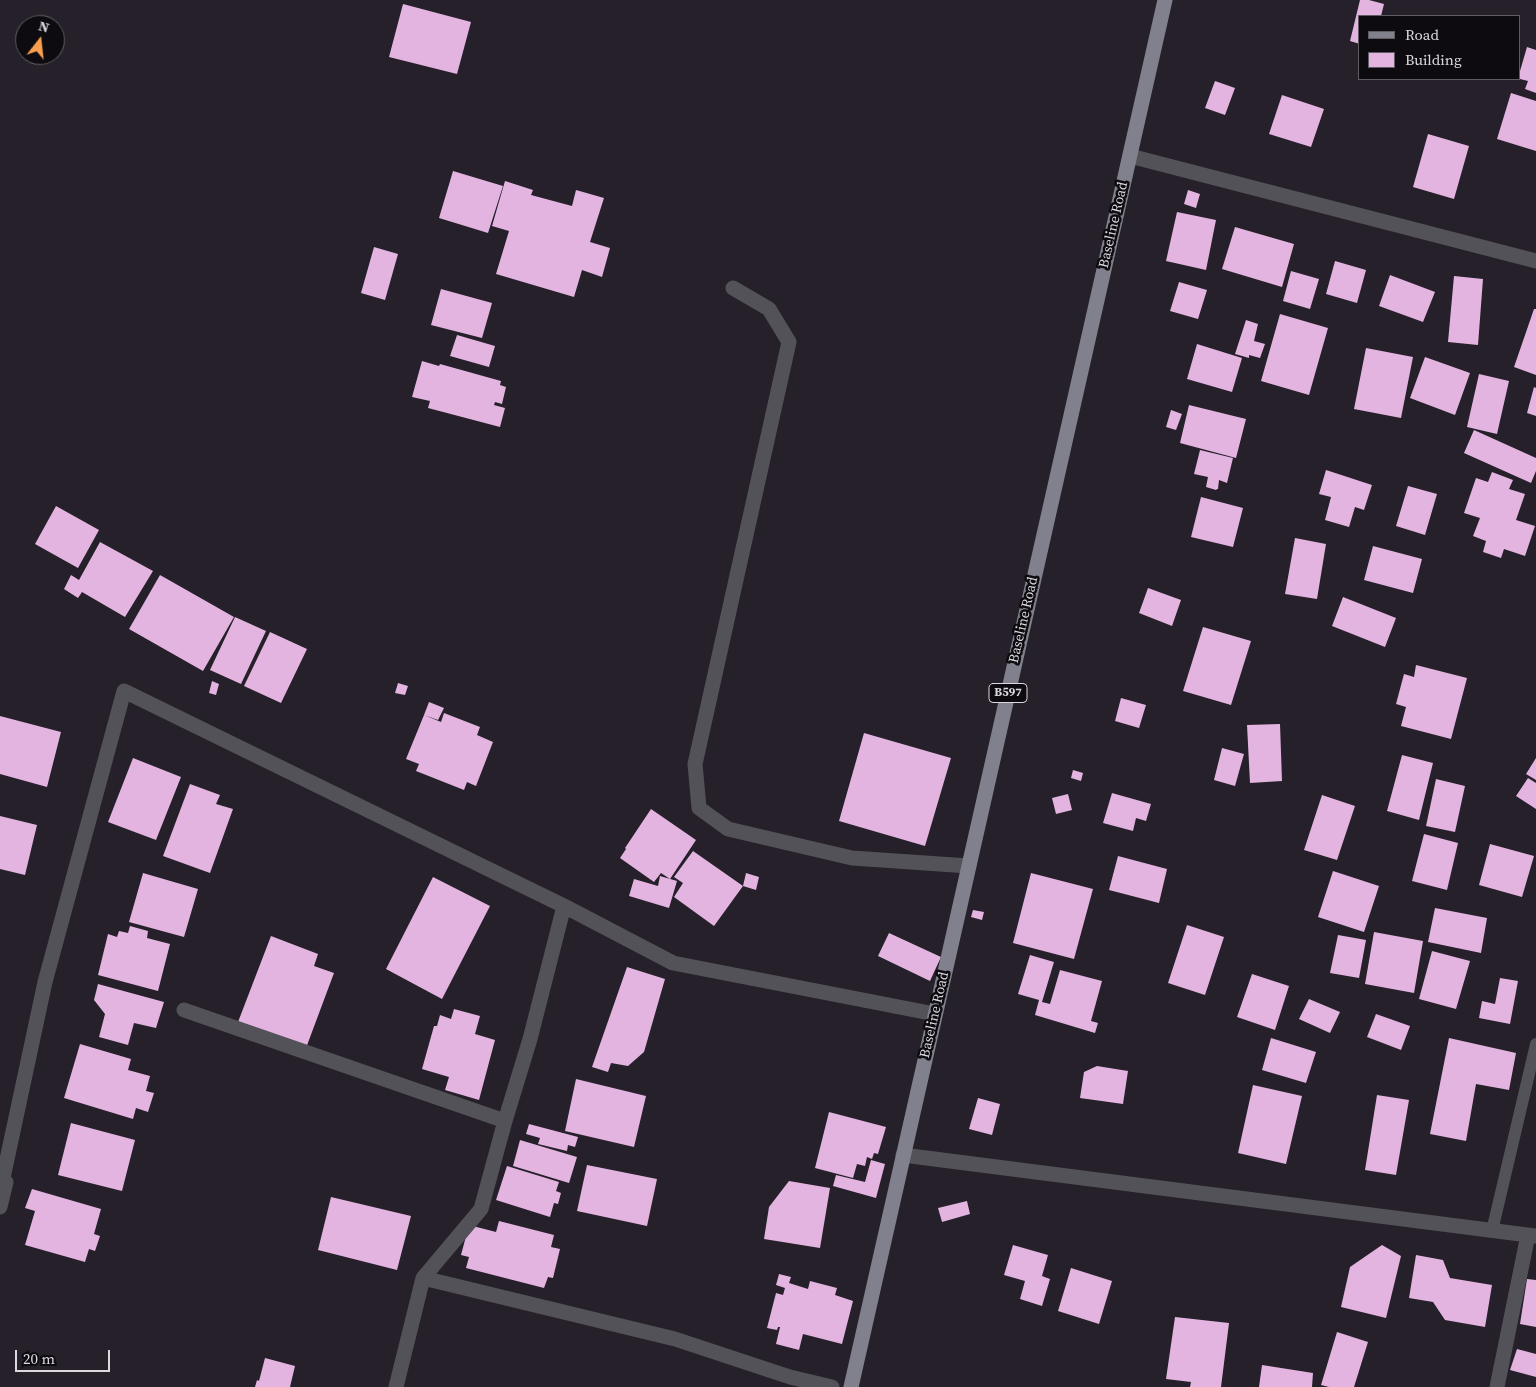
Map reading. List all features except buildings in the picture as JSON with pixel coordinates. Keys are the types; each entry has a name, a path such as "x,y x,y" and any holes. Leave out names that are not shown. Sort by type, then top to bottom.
{"main road":[{"name":"Baseline Road","path":"850,1387 1165,0"}],"street":[{"path":"1130,156 1536,261"},
{"path":"733,288 768,309 790,342 695,764 700,808 728,829 852,858 969,866"},
{"path":"0,1192 45,982 124,691 564,906 673,963 935,1014"},
{"path":"396,1387 423,1278 481,1208 530,1038 564,906"},
{"path":"184,1010 505,1121"},
{"path":"903,1155 1532,1236 1497,1387"},
{"path":"0,1207 9,1171"},
{"path":"423,1278 675,1340 790,1377 832,1387"}],"lane":[{"path":"1492,1231 1536,1044"}]}
